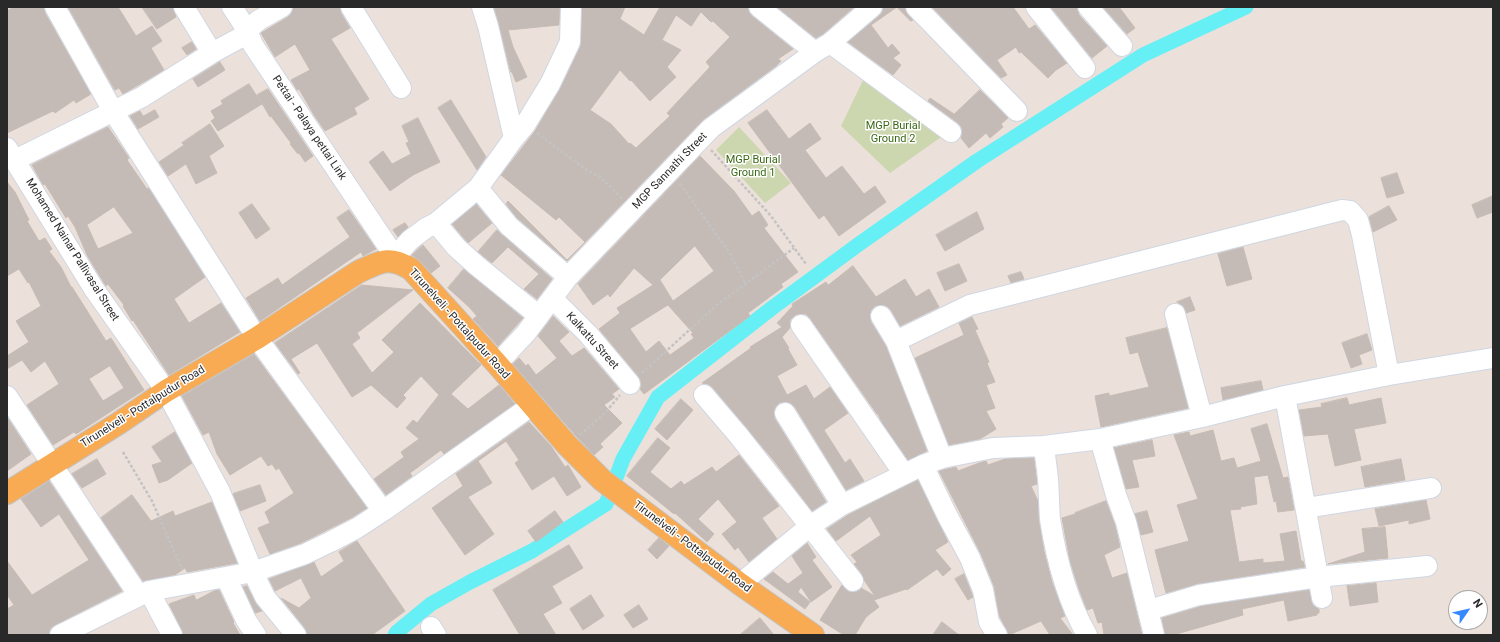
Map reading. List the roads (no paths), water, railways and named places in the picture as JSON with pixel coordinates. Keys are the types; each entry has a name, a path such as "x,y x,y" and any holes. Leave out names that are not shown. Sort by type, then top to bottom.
{"main road":[{"name":"Tirunelveli - Pottalpudur Road","path":"7,493 119,423 166,391 257,338 358,272 376,264 396,261 411,270 497,364 567,446 602,480 801,632"}],"street":[{"path":"55,7 113,111 257,338 383,511"},
{"path":"184,7 212,53"},
{"name":"Pettai - Palaya pettai Link","path":"232,7 253,45 391,251 396,261"},
{"path":"11,154 113,111 142,97 247,32 258,20 281,7"},
{"path":"351,7 401,88"},
{"path":"482,7 520,131"},
{"path":"396,261 406,245 426,228 436,223 478,188 520,131 550,84 570,42 571,7"},
{"path":"759,7 823,47 951,132"},
{"name":"MGP Sannathi Street","path":"497,364 526,333 553,299 568,276 711,128 823,47 872,7"},
{"path":"916,7 1017,111"},
{"path":"1036,7 1085,68"},
{"path":"1088,7 1122,46"},
{"name":"Mohamed Nainar Pallivasal Street","path":"11,154 94,289 166,391 220,492 265,597 296,635"},
{"path":"478,188 509,226 568,276"},
{"path":"896,341 970,305 1342,210 1350,211 1358,220 1388,375"},
{"path":"436,223 456,247 539,316"},
{"name":"Kalkattu Street","path":"553,299 588,334 630,384"},
{"path":"1175,314 1202,417"},
{"path":"881,316 896,341 942,458"},
{"path":"801,325 904,474"},
{"path":"740,584 810,526 842,505 923,465 942,458 993,448 1044,446 1100,439 1202,417 1285,396 1388,375 1493,358"},
{"path":"704,395 739,436 854,581"},
{"path":"7,396 52,464 144,593 172,635"},
{"path":"1285,396 1322,598"},
{"path":"60,635 144,593 253,572 306,554 357,528 383,511 532,406"},
{"path":"784,413 842,505"},
{"path":"1100,439 1116,495 1126,522 1154,635"},
{"path":"1044,446 1048,478 1050,518 1054,540 1061,570 1077,618 1087,635"},
{"path":"923,465 970,558 983,590 989,622 997,635"},
{"path":"1306,508 1431,488"},
{"path":"1148,610 1199,595 1318,577 1427,566"},
{"path":"226,577 246,620 256,635"}],"waterway":[{"path":"395,635 431,604 470,582 532,551 606,504 623,459 658,397 772,308 859,244 977,161 1143,55 1246,7"}],"park label":[{"name":"MGP Burial Ground 2","path":"893,132"},
{"name":"MGP Burial Ground 1","path":"753,166"}]}
